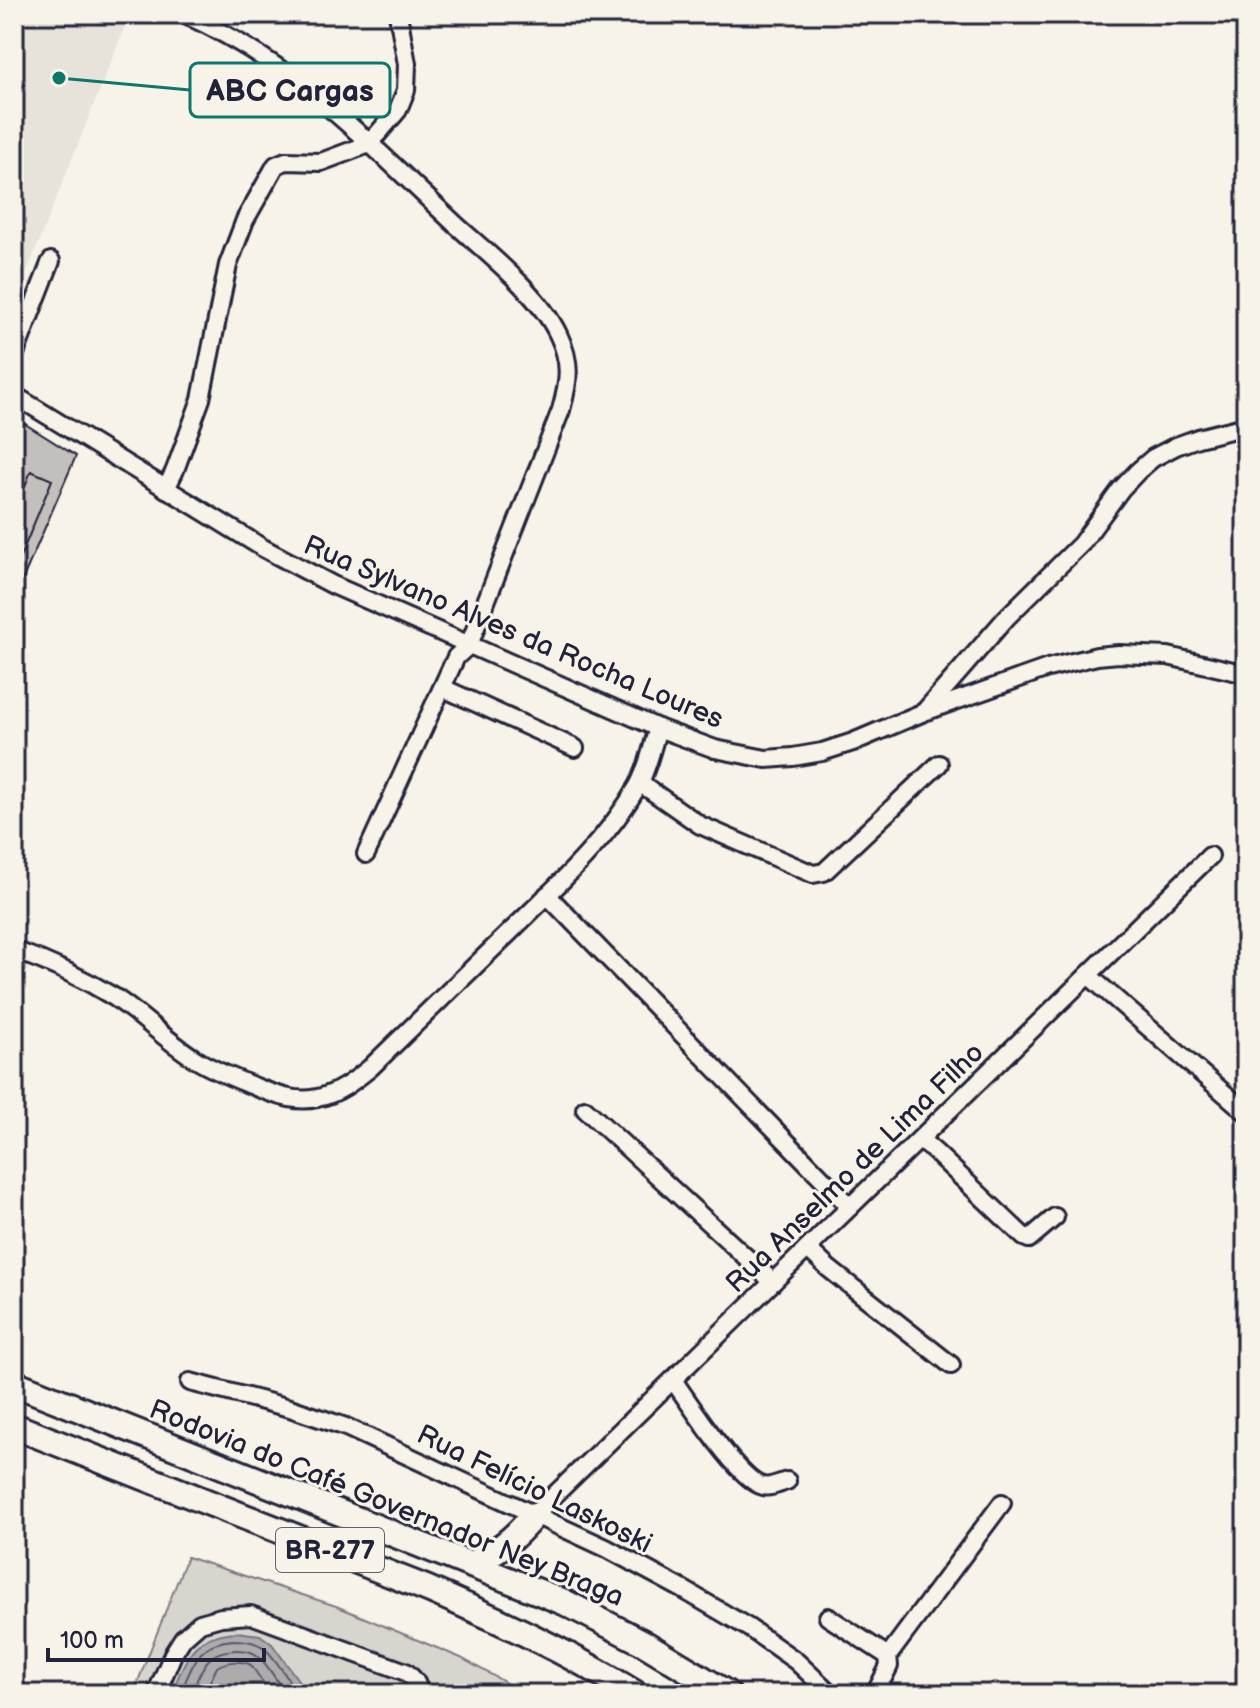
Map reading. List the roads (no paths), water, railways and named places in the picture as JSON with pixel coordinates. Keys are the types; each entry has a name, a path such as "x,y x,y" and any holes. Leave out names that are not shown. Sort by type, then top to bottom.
{"highway":[{"path":"14,1373 170,1436 295,1494"},
{"name":"Rodovia do Café Governador Ney Braga","path":"14,1383 564,1602 602,1620 728,1694"},
{"name":"BR-277","path":"14,1426 440,1594 555,1648 636,1694"},
{"path":"471,1564 505,1546 534,1515"}],"street":[{"path":"183,14 228,35 320,99 530,296 557,332 565,350 569,369 561,410 469,645 456,657 366,854"},
{"path":"166,489 201,399 228,265 245,220 276,165 286,161 321,162 369,144 398,110 406,90 407,64 398,14"},
{"path":"14,356 51,261"},
{"name":"Rua Sylvano Alves da Rocha Loures","path":"14,395 309,573 658,728 715,749 766,759 822,752 924,712 1007,617 1081,544 1138,471 1153,458 1176,446 1242,429"},
{"path":"924,712 1048,668 1097,656 1168,656 1246,674"},
{"path":"443,688 575,748"},
{"path":"14,950 54,966 112,996 184,1051 223,1074 296,1100 315,1099 334,1093 370,1068 547,895 606,831 640,783 658,728"},
{"path":"640,783 700,825 813,874 824,872 939,764"},
{"name":"Rua Anselmo de Lima Filho","path":"534,1515 1210,856"},
{"path":"547,895 850,1207"},
{"path":"1088,975 1246,1112"},
{"path":"585,1109 773,1282"},
{"path":"920,1139 1024,1237 1029,1239 1034,1236 1055,1217"},
{"path":"808,1249 951,1365"},
{"path":"673,1380 730,1458 752,1481 764,1487 787,1481"},
{"name":"Rua Felício Laskoski","path":"190,1382 332,1422 606,1548 716,1607 777,1646 831,1694"},
{"path":"875,1694 889,1666 888,1656 1002,1503"},
{"path":"156,1694 173,1654 183,1638 200,1623 221,1617 251,1615 406,1672 414,1680 417,1694"},
{"path":"828,1617 888,1656"}],"water":[{"path":"221,1634 260,1635 272,1644 308,1694 171,1694 187,1659 200,1643"}],"place":[{"name":"ABC Cargas","path":"59,78"}]}
